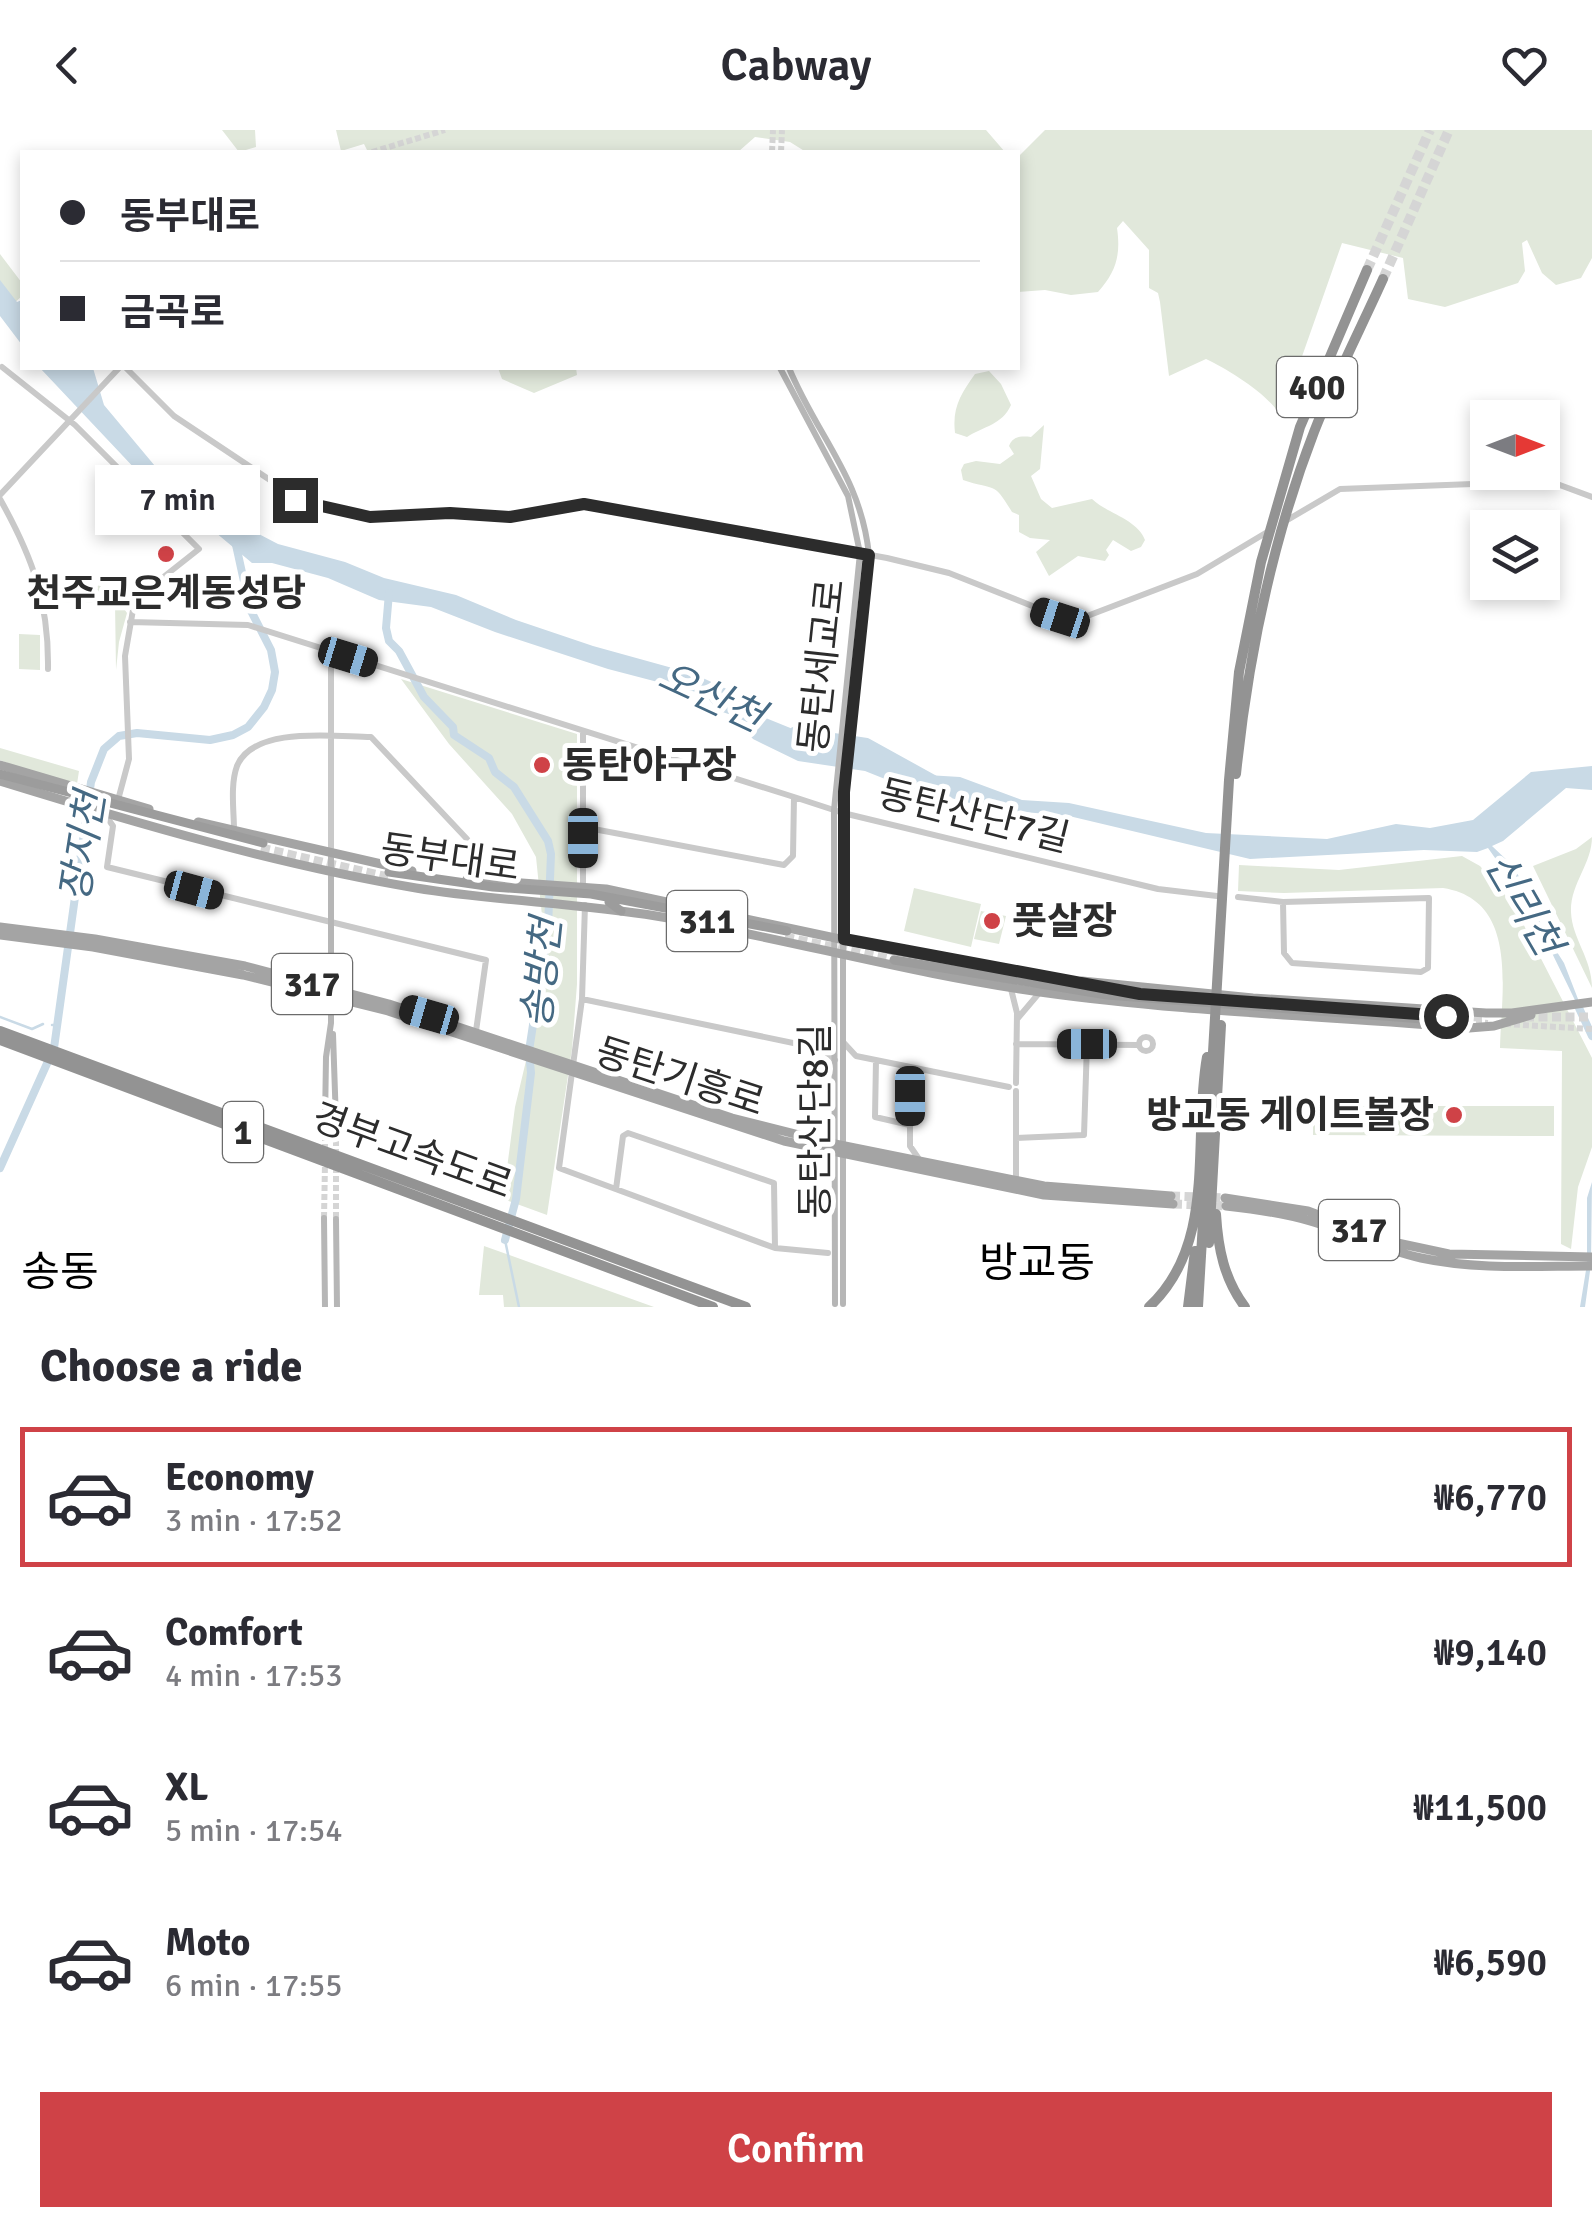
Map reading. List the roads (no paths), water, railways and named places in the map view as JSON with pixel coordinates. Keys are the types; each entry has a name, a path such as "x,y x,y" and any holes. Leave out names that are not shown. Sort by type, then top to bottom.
{"highway":[{"name":"400","path":"1202,1307 1240,672 1261,562 1300,427 1367,270"},
{"name":"400","path":"1232,781 1248,674 1292,500 1314,432 1383,279"},
{"name":"동부대로","path":"0,776 264,846"},
{"name":"동부대로","path":"387,874 459,889 630,900 788,934"},
{"path":"563,893 572,888 603,892 606,889"},
{"name":"동부대로","path":"563,893 788,934"},
{"path":"609,902 621,910"},
{"name":"동부대로","path":"894,958 1112,993 1450,1018"},
{"path":"1016,972 1112,993"},
{"path":"1078,997 1112,993"},
{"name":"400","path":"1202,1307 1214,1163 1218,1017"},
{"path":"1188,1307 1204,1080 1218,1017"},
{"name":"경부고속도로","path":"0,1032 41,1051"},
{"name":"경부고속도로","path":"0,1040 64,1059 503,1221 713,1307"},
{"path":"1214,1163 1218,1241 1234,1292 1244,1307"},
{"path":"1150,1307 1170,1284 1182,1261 1196,1200"},
{"name":"경부고속도로","path":"519,1228 746,1307"}],"main road":[{"name":"동탄세교로","path":"781,370 848,496 865,554"},
{"name":"동탄세교로","path":"790,370 852,484 864,520 865,554 839,811"},
{"name":"동부대로","path":"0,765 79,797"},
{"name":"동부대로","path":"102,805 118,800 234,830 264,846 331,869 470,880 546,893"},
{"name":"동부대로","path":"102,805 129,820 264,846 331,854 387,874"},
{"name":"동탄산단7길","path":"839,811 840,938"},
{"path":"325,1121 331,1023 331,854"},
{"name":"동부대로","path":"563,893 583,886 606,889 788,934 840,954 1130,988 1450,1018 1494,1026 1548,1008"},
{"name":"동부대로","path":"563,893 584,906 840,938 894,958 1010,988 1318,1016 1450,1018"},
{"name":"동탄기흥로","path":"0,927 59,939"},
{"name":"동탄기흥로","path":"0,935 83,942 331,993 476,1032 574,1069 839,1149 1016,1186 1172,1200"},
{"name":"동탄산단8길","path":"839,1149 843,1069 840,938"},
{"name":"동탄산단8길","path":"839,1304 835,1060 840,954"},
{"name":"동탄기흥로","path":"331,993 524,1051"},
{"path":"1450,1018 1591,1002"},
{"path":"331,1023 336,1055 336,1122"},
{"name":"동탄기흥로","path":"839,1149 893,1156 1016,1186"},
{"name":"317","path":"1226,1202 1308,1211 1388,1241 1436,1252 1592,1266"},
{"path":"324,1218 325,1307"},
{"path":"336,1219 337,1307"},
{"name":"317","path":"1571,1262 1592,1257"}],"street":[{"path":"2,367 75,425 199,549 134,604 125,649 129,752 118,800"},
{"path":"48,670 47,618 39,586 0,497 119,370"},
{"path":"123,370 174,416 306,504 370,517 450,513 510,517 584,504 865,554 949,573 1060,618 1082,618 1202,571 1340,489 1549,481 1592,496"},
{"path":"130,622 248,625 839,811"},
{"path":"331,651 331,854"},
{"path":"583,730 583,886"},
{"path":"234,830 236,772 246,754 280,738 371,737 467,839 472,851 470,880"},
{"path":"583,827 784,865 793,856 794,797"},
{"path":"102,805 112,826 107,867 486,960 476,1032"},
{"name":"동탄산단7길","path":"839,811 1158,889 1226,900 1429,898 1428,968 1420,972 1292,963 1284,953 1284,902"},
{"path":"112,826 129,820"},
{"path":"584,906 582,1000 559,1168 776,1248 828,1253"},
{"path":"1010,988 1016,1024 1016,1186"},
{"path":"1016,1024 1040,992"},
{"path":"582,1000 822,1049 835,1060"},
{"path":"822,1049 832,1043 836,1033"},
{"path":"843,1041 856,1056 1014,1087"},
{"path":"1016,1044 1138,1044"},
{"path":"1016,1138 1084,1136 1087,1044"},
{"path":"843,1069 856,1056"},
{"path":"876,1060 875,1118 910,1125"},
{"path":"910,1068 910,1146 921,1162"},
{"path":"616,1190 623,1136 628,1133 774,1183 776,1248"},
{"path":"893,1156 910,1146"}],"water":[{"path":"0,280 20,301 20,342 0,316"},
{"name":"오산천","path":"42,370 94,370 104,405 165,478 197,502 278,544 345,562 384,578 456,595 593,646 694,674 742,696 756,714 815,738 864,743 927,775 960,777 1022,800 1069,803 1206,833 1327,839 1396,824 1430,828 1473,820 1531,772 1592,766 1592,790 1566,788 1492,846 1512,865 1527,890 1543,930 1564,963 1592,1035 1529,906 1488,848 1477,852 1424,850 1250,859 1069,816 992,809 865,771 798,761 753,739 719,698 608,669 431,607 379,600 328,578 272,563 252,563 215,532 171,507"},
{"path":"1592,1182 1591,1264 1585,1307 1580,1307 1590,1262 1587,1198"}],"waterway":[{"name":"장지천","path":"0,1168 54,1048 91,782 104,749 119,736 137,733 210,740 233,735 248,727 272,690 275,672 271,650 250,609 236,545"},
{"name":"송방천","path":"389,593 389,641 399,651 424,697 453,727 454,735 489,758 495,772 514,787 548,841 551,854 548,927 529,1051 531,1073 516,1199 505,1240"},
{"name":"오산천","path":"706,689 720,707 738,713"},
{"name":"오산천","path":"794,731 867,742 934,779"},
{"name":"신리천","path":"1579,1008 1592,1036"},
{"path":"0,1017 32,1029 43,1024"},
{"name":"송방천","path":"505,1240 519,1307"}],"tunnel":[{"path":"379,150 445,130"},
{"path":"772,150 773,130"},
{"path":"781,150 782,130"},
{"path":"1367,270 1430,130"},
{"path":"1383,279 1449,130"},
{"path":"261,848 388,877"},
{"path":"785,937 894,960"},
{"path":"1446,1016 1484,1017"},
{"path":"1525,1017 1592,1017"},
{"path":"1449,1021 1488,1023"},
{"path":"1505,1024 1592,1029"},
{"path":"325,1121 325,1150"},
{"path":"336,1122 336,1219"},
{"path":"324,1218 325,1163"},
{"path":"1171,1196 1225,1198"},
{"path":"1173,1204 1226,1206"}],"place":[{"name":"천주교은계동성당","path":"166,554"},
{"name":"동탄야구장","path":"542,765"},
{"name":"풋살장","path":"992,921"},
{"name":"방교동 게이트볼장","path":"1454,1115"}],"district":[{"name":"방교동","path":"1037,1263"},
{"name":"송동","path":"60,1272"}]}
